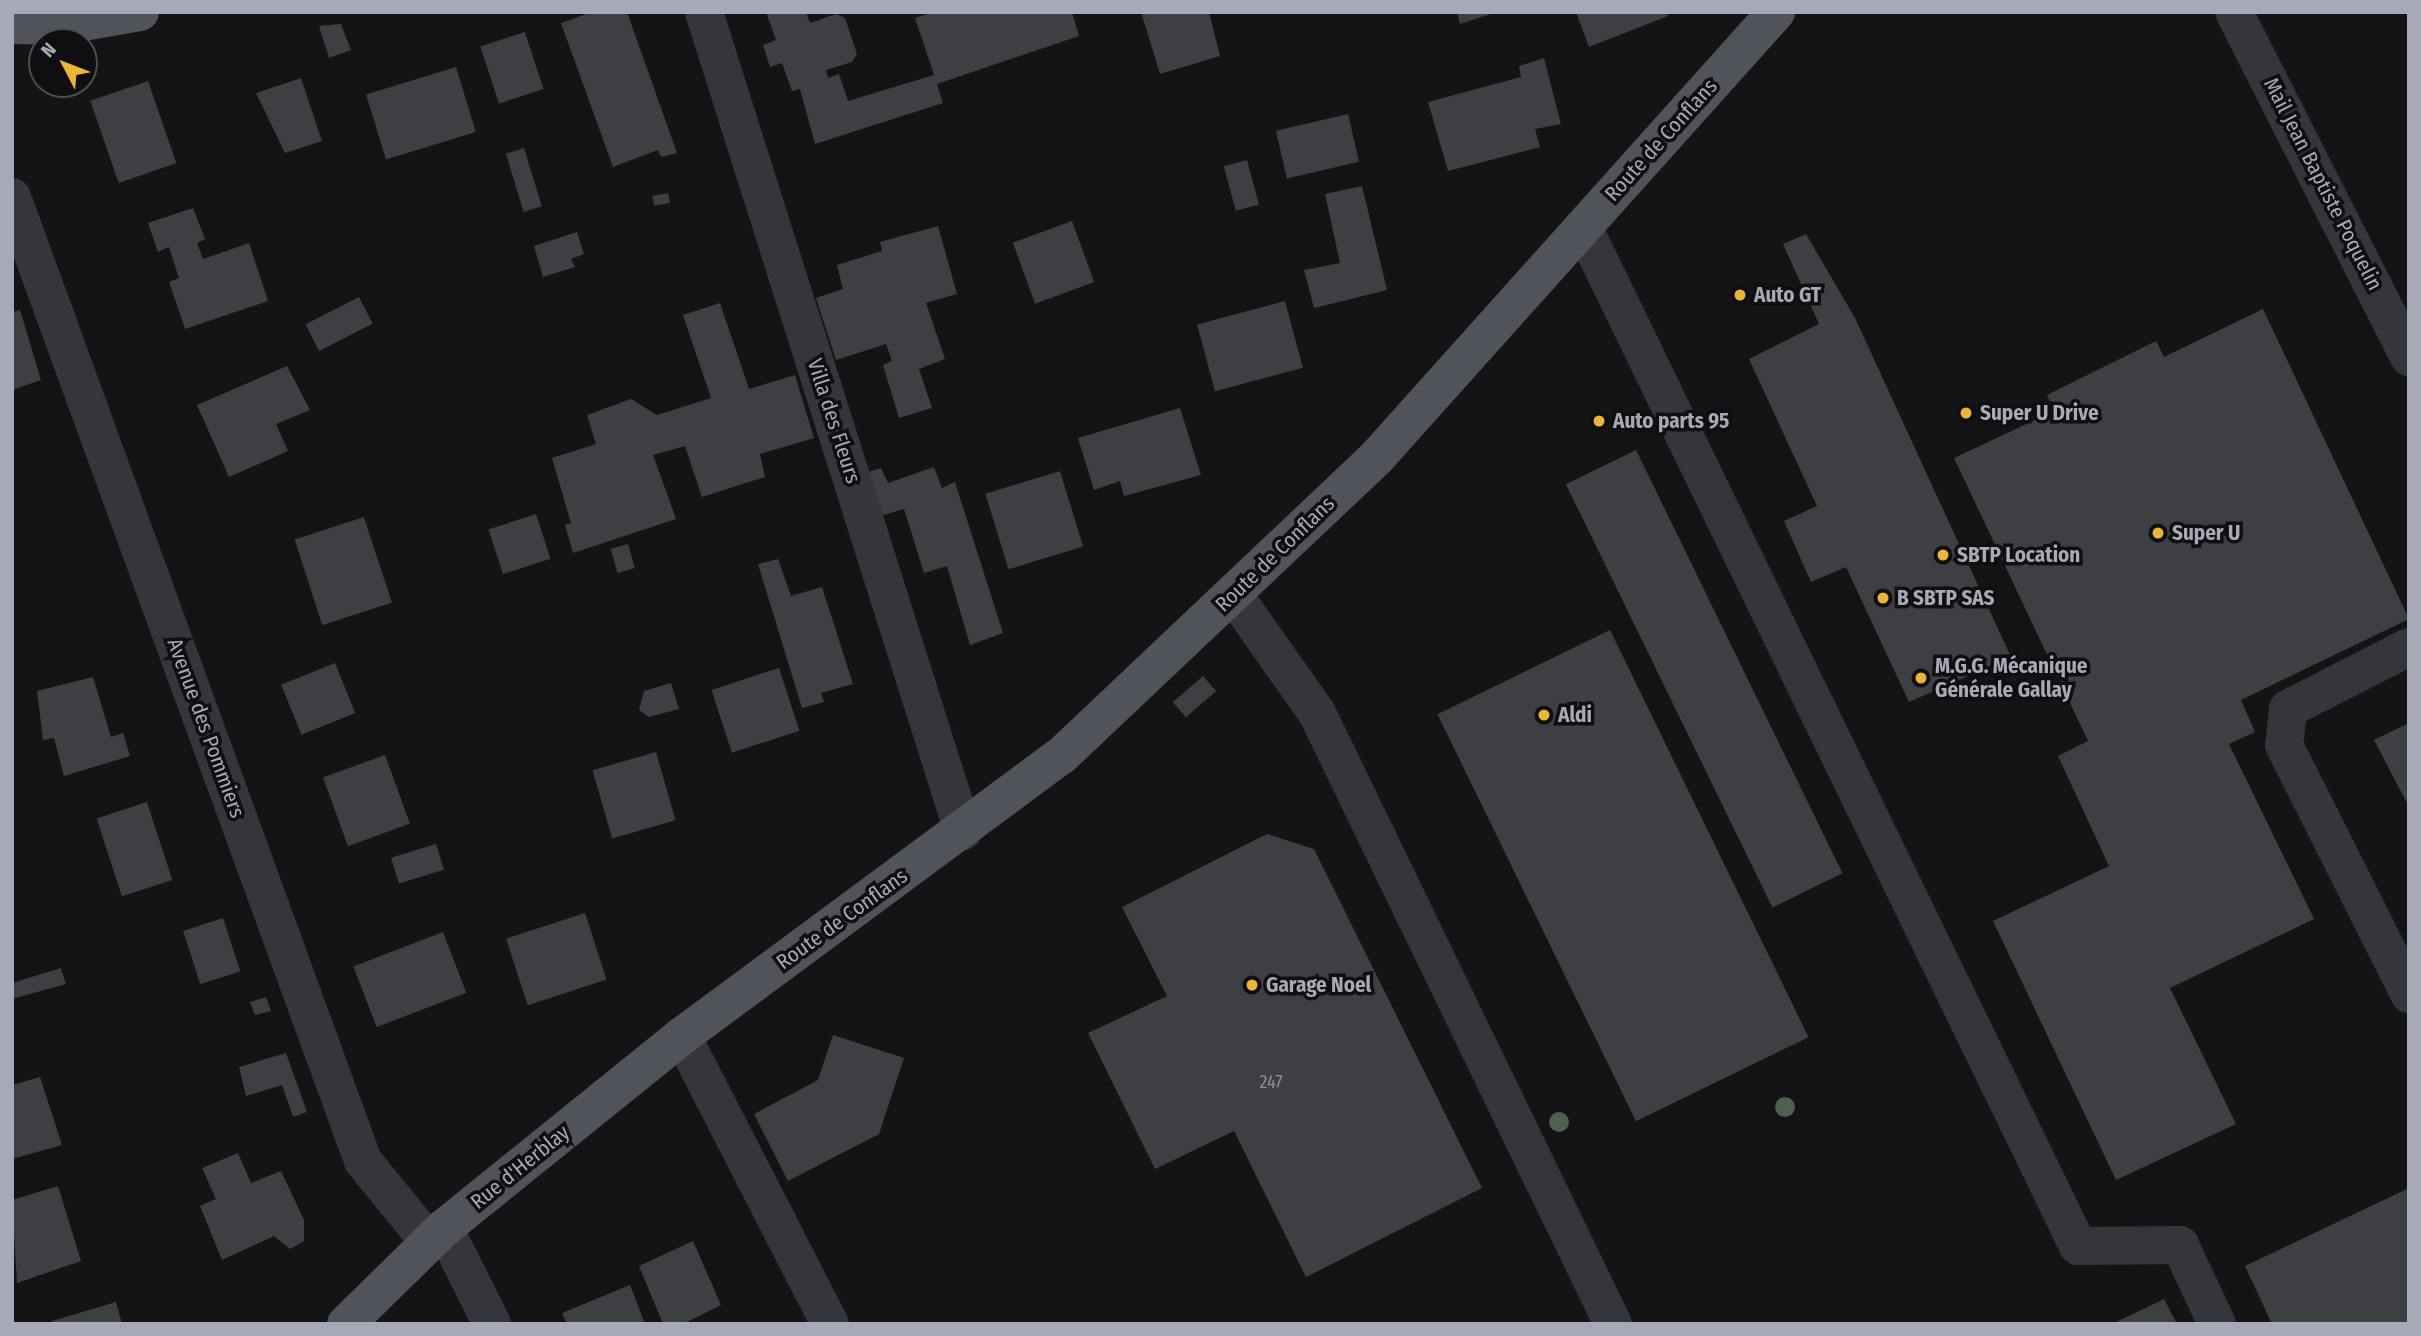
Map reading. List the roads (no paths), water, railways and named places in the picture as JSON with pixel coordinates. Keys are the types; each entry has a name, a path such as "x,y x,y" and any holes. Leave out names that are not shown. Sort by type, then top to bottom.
{"main road":[{"path":"12,25 60,26 141,12"},
{"name":"Route de Conflans","path":"693,1028 1061,756 1377,457 1776,12"},
{"name":"Rue d'Herblay","path":"346,1324 437,1235 693,1028"}],"street":[{"name":"Villa des Fleurs","path":"704,12 963,831"},
{"name":"Mail Jean Baptiste Poquelin","path":"2234,12 2409,357"},
{"name":"Avenue des Pommiers","path":"12,197 363,1161 437,1235 492,1324"},
{"path":"1583,227 2078,1246 2180,1245 2217,1324"},
{"path":"1233,594 1317,713 1614,1324"},
{"path":"2409,647 2288,709 2284,745 2409,994"},
{"path":"693,1028 830,1324"}],"place":[{"name":"Auto GT","path":"1740,295"},
{"name":"Super U Drive","path":"1966,413"},
{"name":"Auto parts 95","path":"1599,421"},
{"name":"Super U","path":"2158,533"},
{"name":"SBTP Location","path":"1943,555"},
{"name":"B SBTP SAS","path":"1883,598"},
{"name":"M.G.G. Mécanique Générale Gallay","path":"1921,678"},
{"name":"Aldi","path":"1544,715"},
{"name":"Garage Noel","path":"1252,985"}]}
